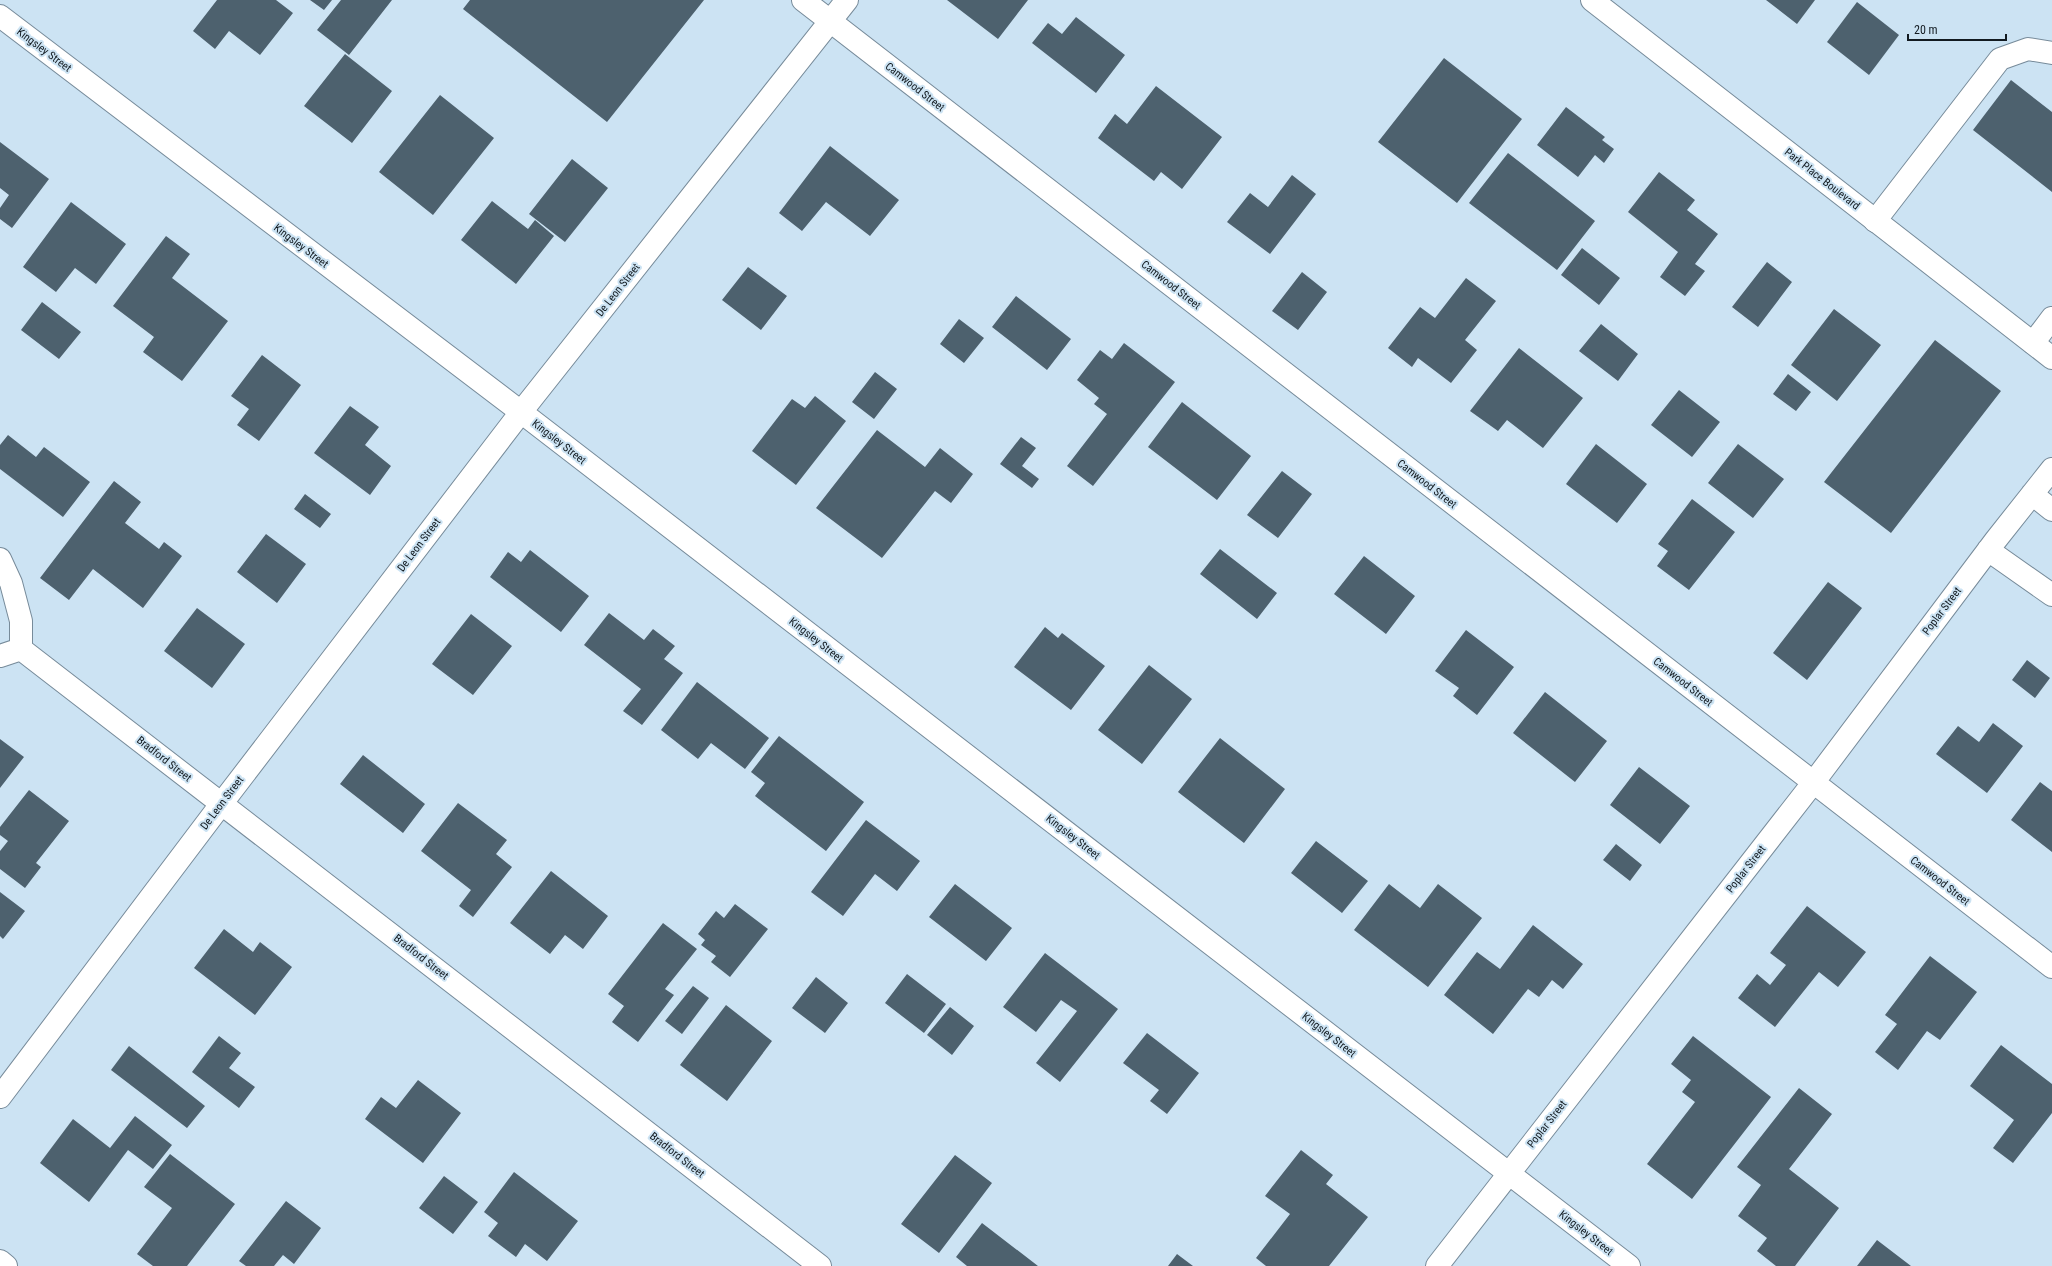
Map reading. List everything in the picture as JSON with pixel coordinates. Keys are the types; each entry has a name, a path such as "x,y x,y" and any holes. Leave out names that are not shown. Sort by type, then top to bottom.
{"street":[{"name":"De Leon Street","path":"0,1097 222,803 521,412 817,10 847,0"},
{"name":"Park Place Boulevard","path":"1592,0 2052,358"},
{"name":"Camwood Street","path":"817,10 2052,967"},
{"name":"Kingsley Street","path":"0,16 521,412 1629,1266"},
{"path":"1875,221 2000,59 2028,49 2052,53"},
{"path":"2033,343 2052,318"},
{"name":"Poplar Street","path":"1436,1266 1813,783 1988,550 2052,469"},
{"path":"2032,494 2052,510"},
{"path":"1988,550 2052,595"},
{"path":"0,559 11,583 21,621 21,649 0,656"},
{"name":"Bradford Street","path":"21,649 820,1266"},
{"path":"0,1261 6,1266"}],"building":[{"path":"217,0 276,0 293,13 260,55 229,31 215,49 193,31"},
{"path":"310,0 332,0 324,10"},
{"path":"341,0 392,0 349,55 317,30"},
{"path":"470,0 704,0 607,122 463,9"},
{"path":"947,0 1028,0 998,39"},
{"path":"1766,0 1815,0 1797,24"},
{"path":"1857,2 1899,35 1869,75 1827,42"},
{"path":"1076,17 1125,55 1096,93 1032,43 1048,23 1062,34"},
{"path":"345,54 392,91 352,143 304,106"},
{"path":"1444,58 1522,119 1457,203 1378,142"},
{"path":"2011,80 2052,112 2052,192 1973,130"},
{"path":"1156,86 1222,137 1182,189 1161,172 1154,181 1098,138 1115,114 1127,124"},
{"path":"440,95 494,138 433,215 379,172"},
{"path":"1566,107 1605,137 1602,140 1614,149 1604,163 1595,155 1578,177 1537,145"},
{"path":"0,142 49,179 12,228 0,219 0,208 9,195 0,188"},
{"path":"830,146 899,200 870,236 826,202 802,231 779,213"},
{"path":"1508,153 1595,221 1557,270 1469,203"},
{"path":"572,159 608,188 565,242 529,214"},
{"path":"1659,172 1695,200 1687,210 1718,234 1695,264 1705,271 1685,296 1660,277 1678,252 1628,212"},
{"path":"1292,175 1316,194 1270,254 1227,222 1250,193 1268,207"},
{"path":"492,201 528,229 535,220 554,236 516,284 461,240"},
{"path":"71,202 126,244 96,284 75,268 56,292 23,267"},
{"path":"166,236 190,254 172,278 228,321 182,381 143,352 154,337 113,306"},
{"path":"1582,248 1620,278 1599,305 1561,275"},
{"path":"1767,262 1792,282 1758,327 1732,307"},
{"path":"748,267 787,296 761,330 722,300"},
{"path":"1302,272 1327,292 1298,330 1272,311"},
{"path":"1466,278 1496,301 1465,340 1477,350 1451,383 1418,358 1412,367 1388,348 1420,307 1435,318"},
{"path":"1016,296 1071,339 1047,370 992,327"},
{"path":"42,302 81,332 59,359 21,330"},
{"path":"1834,309 1881,345 1837,401 1791,365"},
{"path":"959,319 984,338 964,363 940,344"},
{"path":"1601,324 1638,354 1618,381 1579,351"},
{"path":"1935,340 2001,391 1891,533 1824,482"},
{"path":"1124,343 1175,382 1093,486 1067,466 1107,414 1094,404 1099,398 1077,380 1100,350 1112,359"},
{"path":"1519,348 1583,398 1543,448 1507,420 1498,431 1470,411"},
{"path":"262,355 301,385 259,441 237,425 249,409 231,396"},
{"path":"875,372 897,389 874,419 852,402"},
{"path":"1788,374 1811,392 1796,411 1773,394"},
{"path":"1679,390 1720,422 1692,457 1651,425"},
{"path":"815,396 846,421 796,485 752,451 792,399 805,408"},
{"path":"1182,402 1251,456 1217,500 1148,447"},
{"path":"350,406 379,427 365,445 391,466 370,495 314,453"},
{"path":"877,430 925,467 940,448 973,474 951,503 935,491 882,558 816,508"},
{"path":"8,435 36,457 44,447 90,482 63,517 0,469 0,445"},
{"path":"1021,437 1036,448 1022,466 1039,479 1032,488 1000,464"},
{"path":"1596,444 1647,484 1617,523 1566,484"},
{"path":"1738,444 1784,479 1753,518 1708,483"},
{"path":"1282,471 1312,494 1278,538 1247,515"},
{"path":"114,481 141,502 125,523 159,549 164,542 182,556 143,608 93,569 69,600 40,578"},
{"path":"305,494 331,514 320,528 294,509"},
{"path":"1692,499 1735,532 1689,590 1657,566 1668,551 1658,544"},
{"path":"266,534 306,564 277,603 237,572"},
{"path":"1220,549 1277,593 1257,619 1200,574"},
{"path":"530,550 589,596 561,632 490,577 508,552 521,562"},
{"path":"1364,556 1415,596 1386,634 1334,594"},
{"path":"1828,582 1862,608 1807,680 1773,653"},
{"path":"197,608 245,644 212,688 164,651"},
{"path":"609,613 644,640 653,629 675,646 664,659 683,673 642,725 623,711 641,689 584,645"},
{"path":"471,614 512,646 473,695 432,664"},
{"path":"1045,627 1058,638 1062,633 1105,666 1071,710 1014,667"},
{"path":"1466,630 1514,667 1477,715 1453,696 1459,688 1435,671"},
{"path":"2027,660 2050,678 2035,698 2012,680"},
{"path":"1149,665 1192,699 1142,764 1098,730"},
{"path":"697,682 769,738 745,769 711,743 698,759 661,730"},
{"path":"1545,692 1607,741 1575,782 1513,733"},
{"path":"1993,723 2023,746 1987,793 1936,754 1958,726 1979,742"},
{"path":"779,736 864,802 826,851 755,796 765,783 751,772"},
{"path":"1220,738 1285,789 1244,843 1178,792"},
{"path":"0,739 24,757 0,788"},
{"path":"363,755 425,804 403,833 340,784"},
{"path":"1639,767 1690,806 1660,844 1610,805"},
{"path":"2040,782 2052,791 2052,852 2011,820"},
{"path":"29,790 69,821 36,863 41,867 25,888 0,869 0,851 8,841 0,835 0,827"},
{"path":"458,803 507,840 496,854 512,867 473,917 459,906 471,890 421,851"},
{"path":"866,820 920,861 897,891 875,874 843,916 811,892"},
{"path":"1316,841 1368,881 1342,913 1291,873"},
{"path":"1616,844 1642,865 1630,881 1603,860"},
{"path":"551,871 608,916 583,949 565,935 550,954 510,923"},
{"path":"955,884 1012,928 986,961 929,917"},
{"path":"1389,884 1420,908 1438,884 1482,918 1428,987 1354,930"},
{"path":"0,892 25,911 3,939 0,936"},
{"path":"735,904 768,929 730,977 711,962 716,956 701,945 705,940 698,934 716,911 724,918"},
{"path":"1807,906 1866,952 1838,987 1819,972 1775,1027 1738,998 1757,974 1770,985 1786,965 1770,953"},
{"path":"663,923 697,949 665,989 674,995 638,1042 612,1022 624,1006 608,994"},
{"path":"1533,925 1583,964 1563,989 1552,980 1539,997 1528,989 1493,1034 1444,995 1477,952 1500,969"},
{"path":"224,929 253,952 260,942 292,967 255,1015 194,968"},
{"path":"1045,953 1118,1009 1060,1082 1036,1063 1077,1011 1061,1000 1036,1032 1003,1007"},
{"path":"1930,956 1977,992 1940,1040 1927,1031 1898,1070 1875,1052 1897,1024 1885,1015"},
{"path":"907,974 946,1004 924,1033 885,1003"},
{"path":"816,977 848,1003 825,1033 792,1008"},
{"path":"693,986 709,998 682,1034 665,1021"},
{"path":"726,1005 772,1041 727,1101 680,1065"},
{"path":"950,1007 974,1026 952,1055 927,1035"},
{"path":"1147,1033 1199,1073 1167,1114 1150,1101 1159,1090 1123,1063"},
{"path":"219,1036 241,1053 229,1068 255,1087 239,1108 192,1072"},
{"path":"1693,1036 1771,1097 1692,1199 1647,1164 1695,1102 1682,1092 1691,1080 1671,1064"},
{"path":"2001,1045 2052,1084 2052,1113 2013,1163 1993,1148 2014,1120 1970,1086"},
{"path":"129,1046 205,1106 187,1128 111,1070"},
{"path":"418,1080 461,1113 423,1163 365,1119 381,1097 396,1108"},
{"path":"1799,1088 1832,1114 1789,1169 1839,1208 1795,1266 1776,1266 1757,1251 1767,1238 1738,1216 1761,1185 1737,1167"},
{"path":"135,1116 172,1145 153,1169 128,1150 89,1202 40,1163 73,1119 110,1148"},
{"path":"1301,1150 1333,1175 1326,1184 1368,1217 1329,1266 1266,1266 1256,1258 1290,1214 1265,1196"},
{"path":"170,1154 235,1204 187,1266 153,1266 137,1254 172,1208 144,1187"},
{"path":"955,1155 992,1183 939,1253 901,1224"},
{"path":"514,1172 578,1221 547,1261 525,1244 516,1257 488,1236 498,1223 484,1212"},
{"path":"444,1176 478,1202 453,1234 419,1208"},
{"path":"286,1201 321,1228 294,1264 283,1255 274,1266 246,1266 239,1261"},
{"path":"982,1223 1038,1266 967,1266 956,1257"},
{"path":"1877,1240 1911,1266 1857,1266"},
{"path":"1177,1254 1193,1266 1168,1266"}]}
